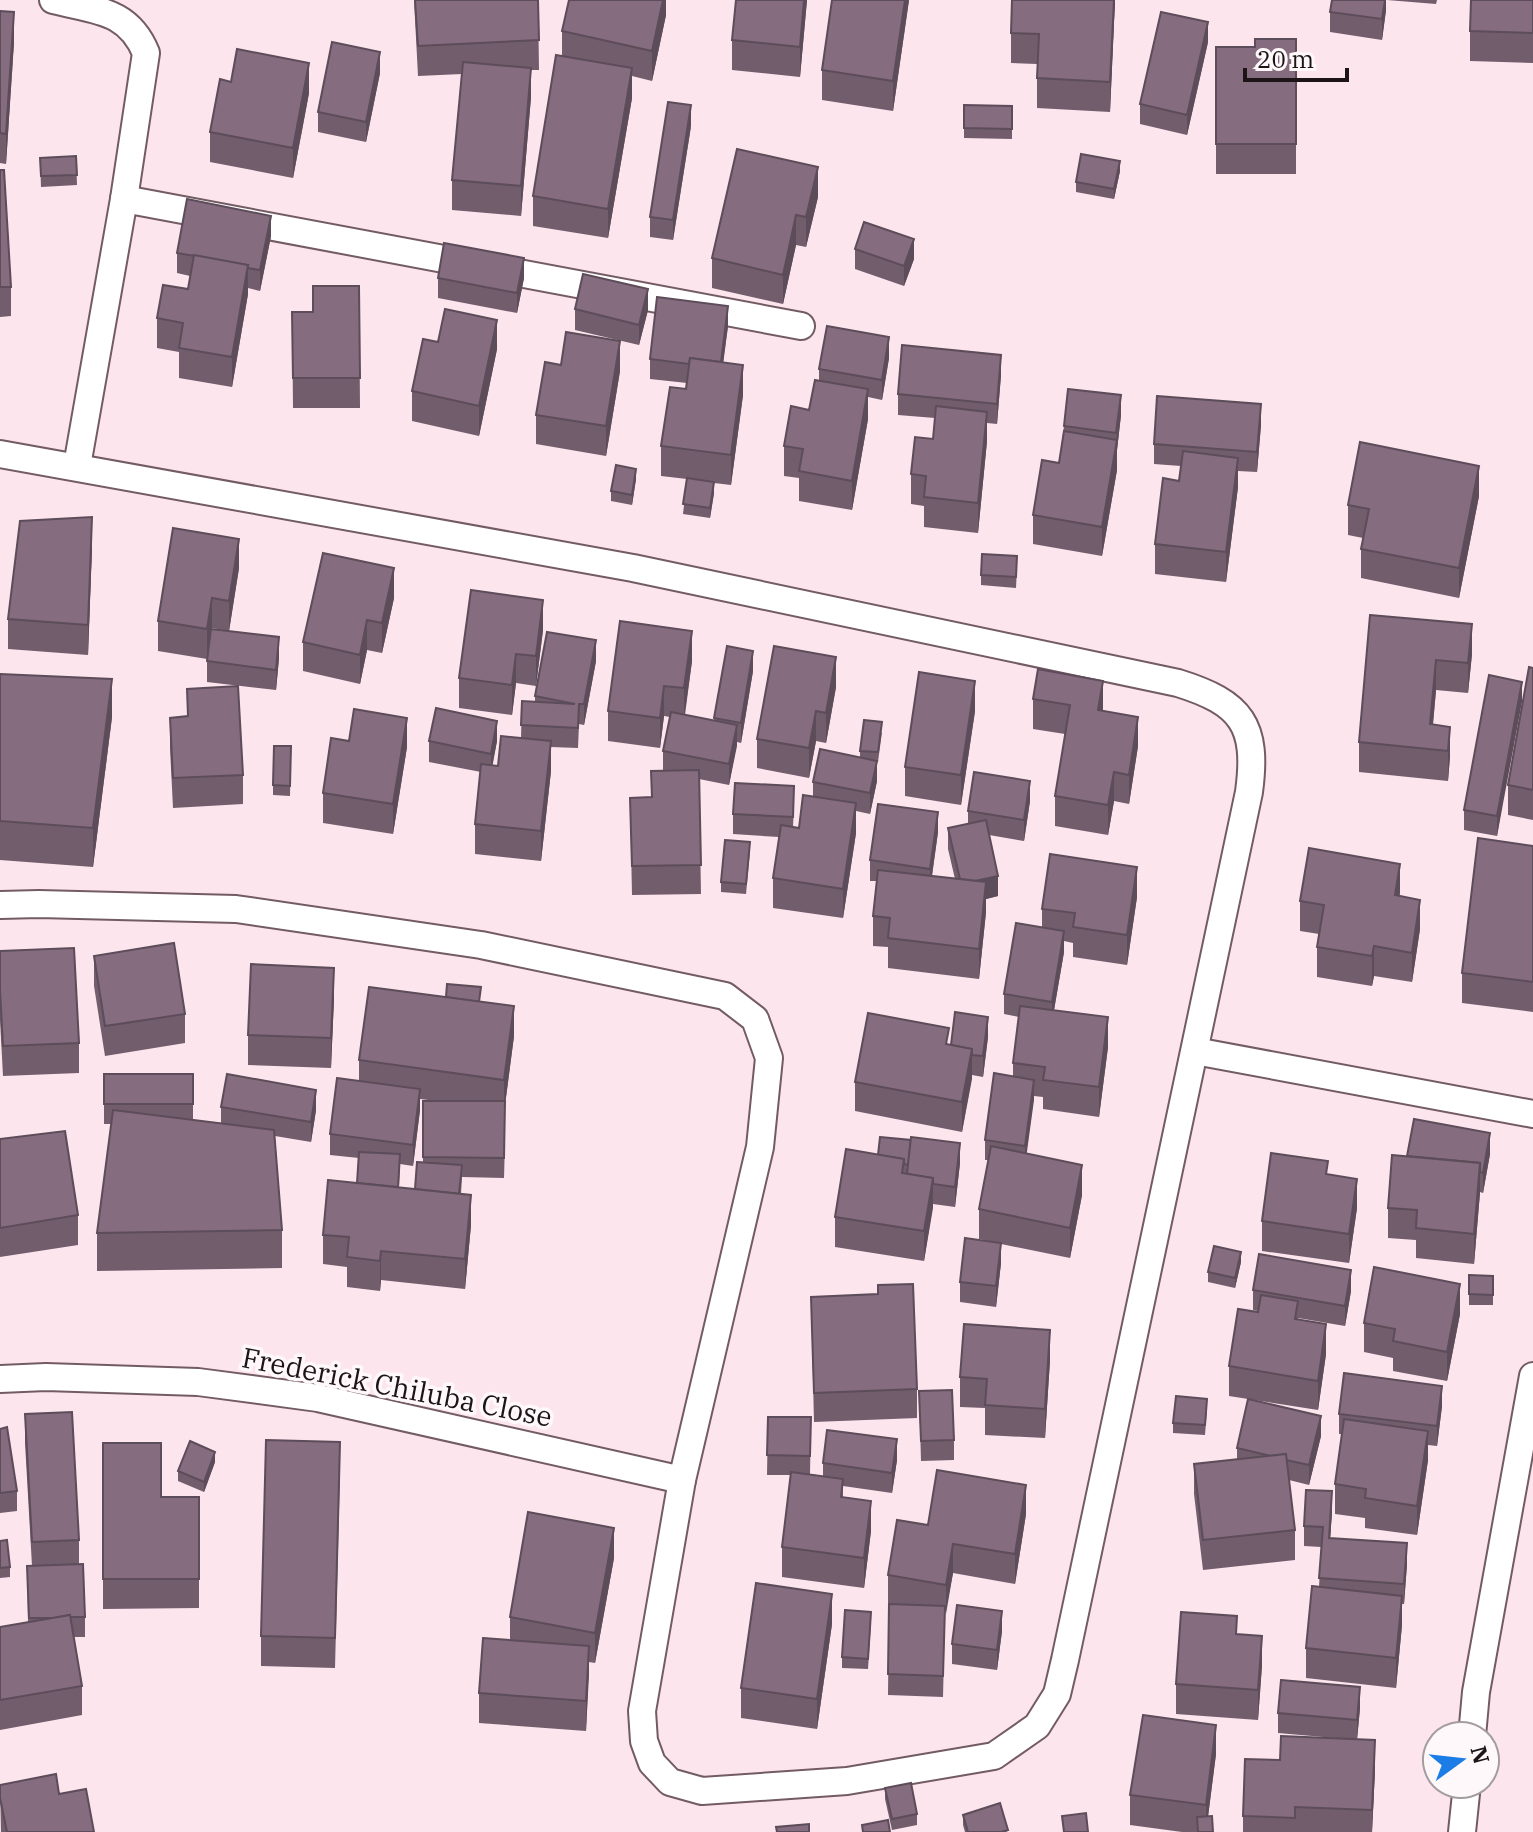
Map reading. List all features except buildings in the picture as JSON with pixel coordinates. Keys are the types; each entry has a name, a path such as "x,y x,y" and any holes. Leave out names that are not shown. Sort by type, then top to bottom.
{"street":[{"path":"53,0 118,17 138,33 146,53 77,466"},
{"path":"124,199 801,326"},
{"path":"0,454 633,568 1178,683 1208,692 1234,708 1248,732 1253,762 1195,1051 1065,1660 1057,1694 1037,1726 994,1756 847,1781 702,1791 670,1782 652,1763 644,1741 642,1711 682,1480 760,1147 769,1058 755,1019 725,996 481,945 236,909 0,905"},
{"path":"1195,1051 1533,1114"},
{"path":"1473,1720 1533,1376"},
{"name":"Frederick Chiluba Close","path":"0,1379 46,1377 198,1382 318,1398 682,1480"},
{"path":"1462,1832 1465,1800"}]}
